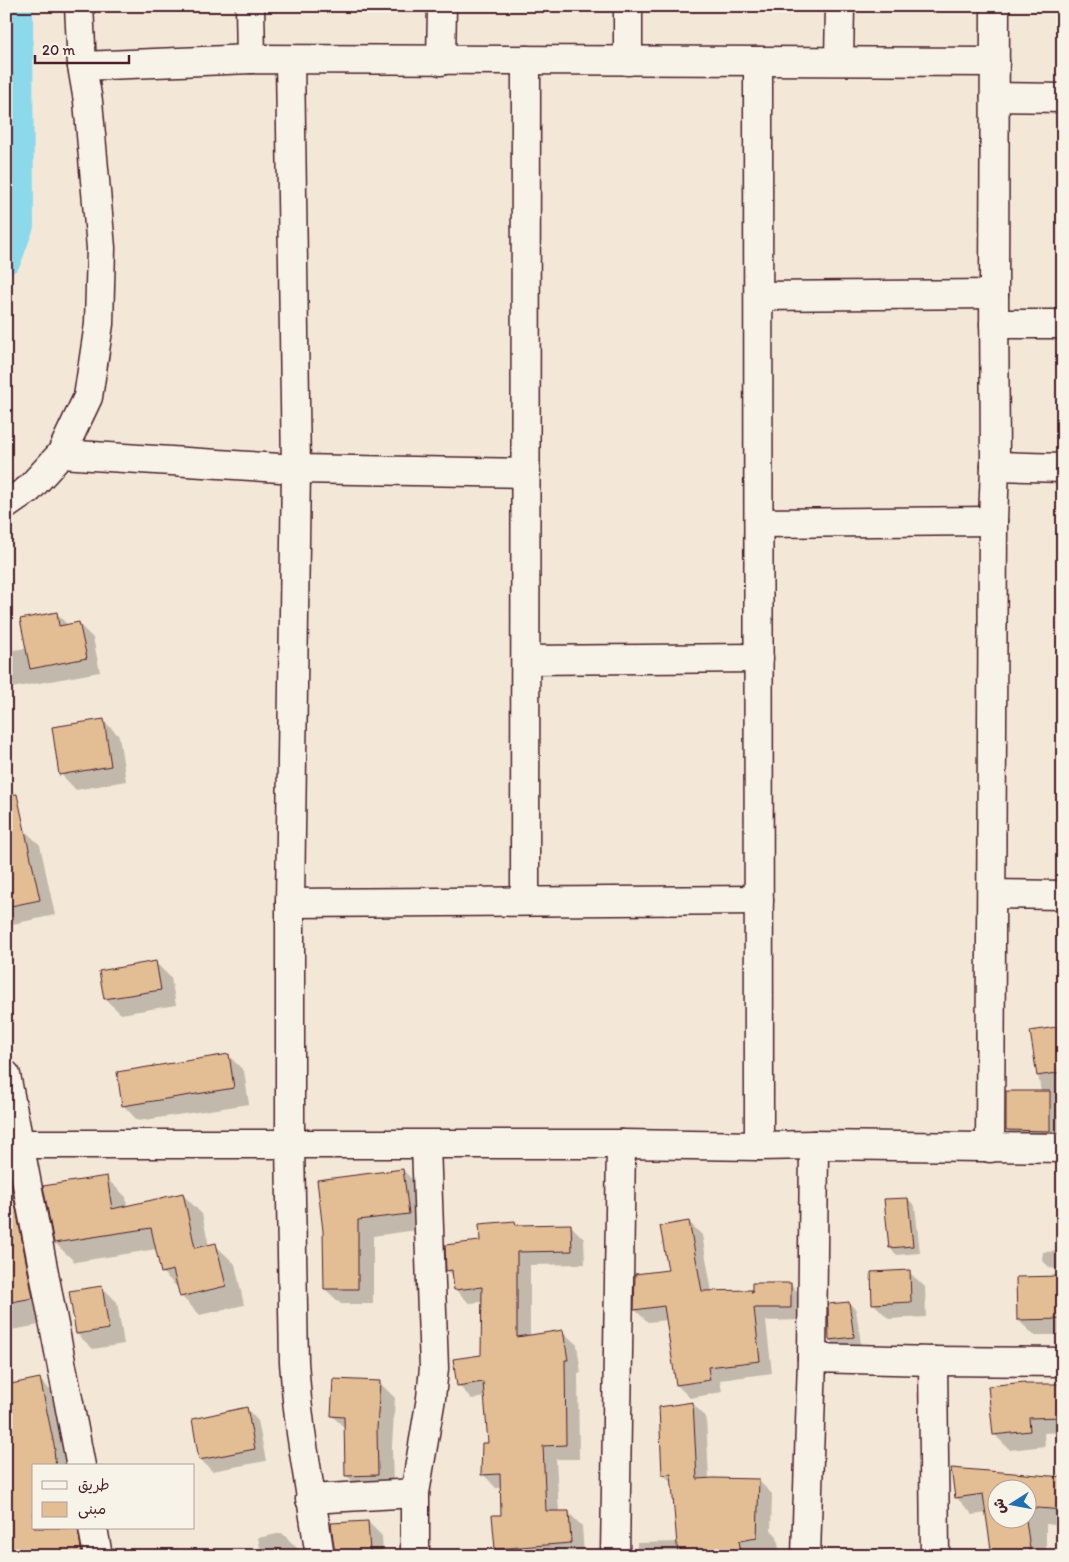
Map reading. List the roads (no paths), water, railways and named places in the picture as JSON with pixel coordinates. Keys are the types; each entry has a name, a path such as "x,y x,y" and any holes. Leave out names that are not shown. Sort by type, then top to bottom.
{"street":[{"path":"6,505 29,490 61,454 88,397 99,324 101,248 88,101 82,66 79,6"},
{"path":"250,6 251,60"},
{"path":"441,60 442,6"},
{"path":"628,6 628,61"},
{"path":"839,60 840,6"},
{"path":"990,1148 992,521 995,466 995,6"},
{"path":"82,66 251,60 839,60 995,62"},
{"path":"290,60 296,469 290,903 290,1145 297,1400 310,1499 320,1556"},
{"path":"525,901 526,60"},
{"path":"758,61 759,1146"},
{"path":"995,97 1063,98"},
{"path":"759,296 994,294"},
{"path":"994,324 1063,324"},
{"path":"61,454 296,469 526,473"},
{"path":"995,466 1063,468"},
{"path":"759,523 992,521"},
{"path":"526,660 759,658"},
{"path":"992,894 1063,895"},
{"path":"290,903 759,900"},
{"path":"6,1075 12,1145 81,1464"},
{"path":"12,1145 621,1144 1063,1148"},
{"path":"615,1556 621,1144"},
{"path":"415,1556 415,1493 431,1398 434,1368 426,1145"},
{"path":"806,1556 812,1358 814,1145"},
{"path":"812,1358 1063,1362"},
{"path":"933,1361 935,1556"},
{"path":"310,1499 415,1493"},
{"path":"93,1530 98,1556"}],"waterway":[{"path":"6,258 18,225 17,6"}]}
